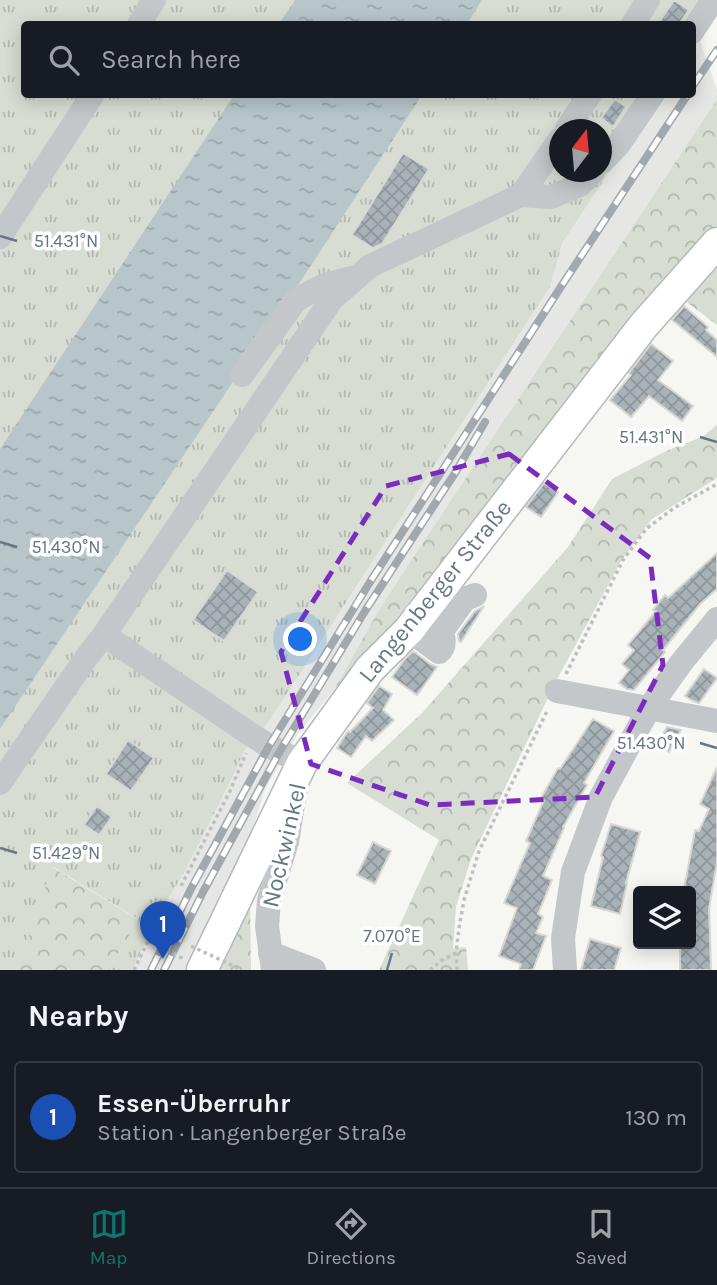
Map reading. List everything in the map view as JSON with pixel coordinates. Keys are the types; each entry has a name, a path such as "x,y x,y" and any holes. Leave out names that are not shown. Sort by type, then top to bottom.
{"main road":[{"name":"Langenberger Straße","path":"192,958 302,763 370,669 409,630 645,326 717,243"}],"street":[{"path":"141,21 155,0"},
{"path":"635,21 649,0"},
{"path":"696,26 713,0"},
{"path":"0,237 90,98"},
{"path":"573,119 587,98"},
{"path":"612,151 650,98"},
{"path":"521,195 549,154"},
{"path":"0,783 332,299 370,266 521,195 551,197 583,182"},
{"path":"242,375 296,300 324,285 359,276"},
{"path":"409,630 439,652 444,644 442,631 465,599 475,595"},
{"path":"565,970 563,938 573,872 601,797 649,708 681,663 717,620"},
{"path":"104,635 256,738 302,763"},
{"path":"557,691 717,720"},
{"name":"Nockwinkel","path":"271,961 267,926 269,900 287,842 302,763"},
{"path":"271,961 314,970"}],"path":[{"path":"181,886 256,738"},
{"path":"134,970 148,941 192,958 242,970"},
{"path":"430,970 456,953"}],"highlighted area":[{"path":"509,454 650,558 663,665 595,797 430,805 311,764 281,652 386,486"}],"shaded area":[{"path":"698,34 717,90 717,99 383,603 335,688 298,734 265,789 235,890 197,970 132,970 155,921 185,871 244,751 270,720 550,287 562,244 602,182 612,182 612,167 657,98 696,98"}],"green space":[{"path":"0,0 717,0 695,21 21,21 21,98 657,98 612,167 612,119 549,119 549,182 602,182 562,244 550,287 270,720 244,751 185,871 155,921 132,970 107,970 138,919 53,867 17,970 0,970"},
{"path":"717,99 717,233 644,304 375,647 335,688 383,603"},
{"path":"717,262 717,325 684,300"},
{"path":"717,425 717,478 652,519 621,561 555,683 471,859 456,907 453,949 466,947 468,970 379,970 439,840 347,783 422,713 568,547 612,479 666,451 702,437"},
{"path":"52,867 139,920 107,970 17,970"},
{"path":"250,896 251,970 212,970"}],"water":[{"path":"295,0 482,0 469,21 281,21"},
{"path":"232,98 420,98 0,729 0,449"}],"building":[{"path":"674,0 689,10 681,21 660,21"},
{"path":"615,99 626,107 613,127 612,119 601,118"},
{"path":"403,153 429,169 382,244 373,248 352,235"},
{"path":"684,306 708,327 706,330 717,340 717,357 672,320"},
{"path":"651,344 673,361 658,380 693,406 682,421 649,396 631,417 610,400 631,375 629,373"},
{"path":"544,483 558,492 541,517 526,507"},
{"path":"717,553 717,589 700,604 634,690 627,689 619,683 629,670 622,664 634,650 628,645 656,611 653,610 665,595 668,598"},
{"path":"227,570 258,592 224,641 193,620"},
{"path":"484,606 461,642 459,641 458,634 475,611"},
{"path":"413,651 437,667 417,695 392,677"},
{"path":"704,669 717,678 699,703 685,696"},
{"path":"379,686 392,694 383,710 394,720 372,741 366,736 351,757 337,748 348,731 373,708 367,703"},
{"path":"593,719 614,731 584,783 587,785 563,827 543,876 552,880 538,914 543,917 536,933 546,936 533,970 519,970 521,964 499,956 517,908 504,903 530,843 526,841 544,800 541,798 558,768 560,769"},
{"path":"667,727 681,730 669,752 657,745"},
{"path":"128,740 154,758 131,791 106,774"},
{"path":"717,767 717,862 709,908 711,970 680,970 680,949 696,949 696,886 685,886 695,830 699,831 709,809 700,804"},
{"path":"97,806 112,817 99,835 84,825"},
{"path":"611,824 640,832 620,914 591,906 603,857 601,856"},
{"path":"373,842 391,851 375,884 357,875"},
{"path":"590,939 621,948 614,970 581,970"}],"railway":[{"path":"696,81 717,50"},
{"path":"151,970 192,887 269,746 370,582 685,98"},
{"path":"164,970 280,751 485,422"}],"place":[{"name":"Essen-Überruhr","path":"163,959"}]}
